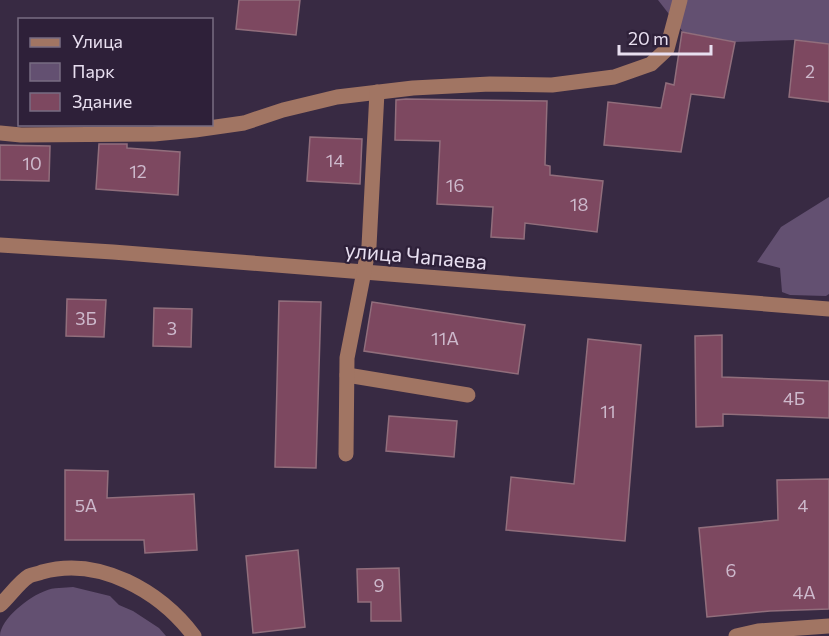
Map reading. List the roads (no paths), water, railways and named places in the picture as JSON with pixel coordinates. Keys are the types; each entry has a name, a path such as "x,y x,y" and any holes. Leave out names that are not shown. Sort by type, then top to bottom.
{"street":[{"path":"0,133 110,134 195,130 244,123 283,110 337,97 413,88 490,84 552,85 614,77 651,64 667,49 680,0"},
{"path":"346,454 347,358 369,246 377,92"},
{"name":"улица Чапаева","path":"0,245 829,309"},
{"path":"347,375 468,395"},
{"path":"0,605 28,576 55,569 81,567 115,576 142,588 182,621 194,636"},
{"path":"736,636 758,631 829,626"}]}
